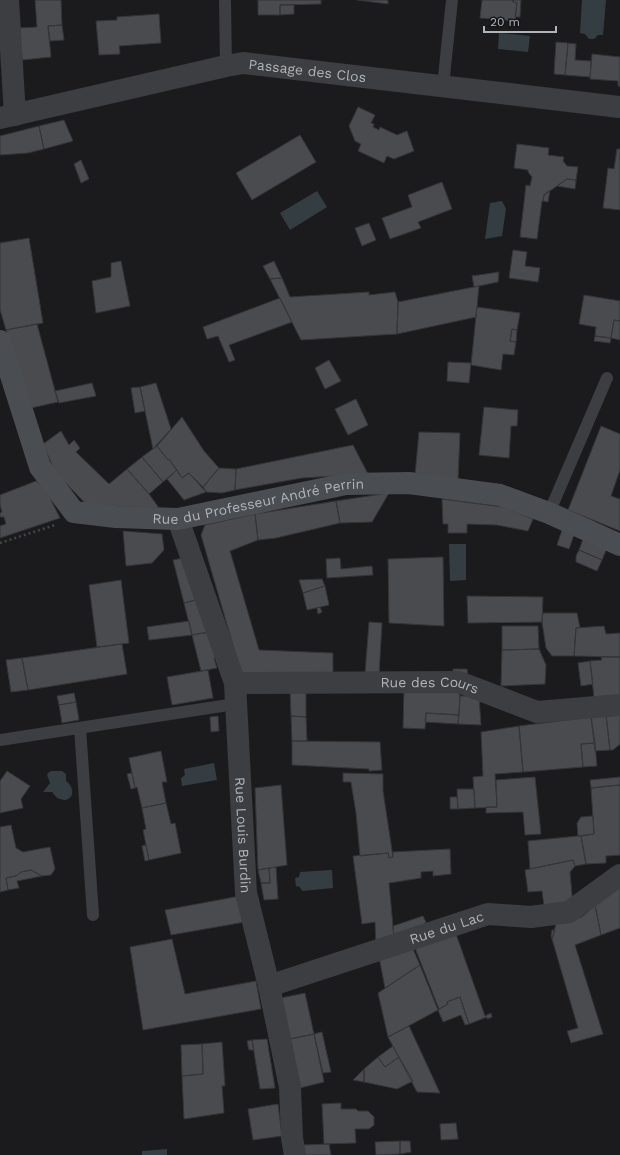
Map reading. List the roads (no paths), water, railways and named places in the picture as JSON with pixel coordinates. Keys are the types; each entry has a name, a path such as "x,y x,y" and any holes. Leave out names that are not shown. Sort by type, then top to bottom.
{"street":[{"path":"8,0 8,116"},
{"name":"Passage des Clos","path":"8,116 243,63 620,107"},
{"name":"Rue du Professeur André Perrin","path":"0,342 40,467 74,512 116,517 178,519 346,484 409,483 500,495 549,513 620,545"},
{"name":"Rue Louis Burdin","path":"178,519 235,694 246,893 290,1087 292,1138 295,1155"},
{"name":"Rue des Cours","path":"235,694 459,682 537,712 620,706"},
{"name":"Rue du Lac","path":"268,986 488,914 531,917 569,912 620,875"}],"lane":[{"path":"225,0 226,66"},
{"path":"444,86 452,0"},
{"path":"549,513 606,378"},
{"path":"0,740 80,728 235,694"},
{"path":"80,728 93,915"}]}
